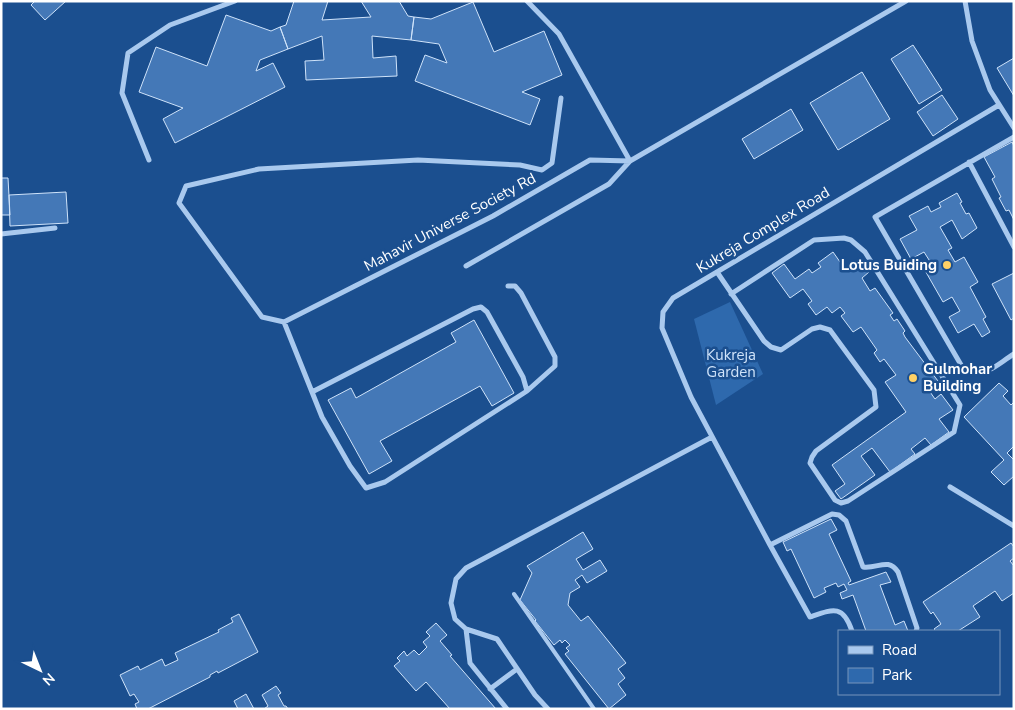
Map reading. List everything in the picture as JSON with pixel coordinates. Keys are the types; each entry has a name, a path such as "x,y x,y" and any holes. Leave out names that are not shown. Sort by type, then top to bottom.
{"street":[{"path":"149,160 122,93 128,53 170,25 235,1"},
{"path":"527,1 559,34 630,162"},
{"path":"466,266 609,184 630,162 906,1"},
{"path":"965,1 972,41 990,90 1014,128"},
{"name":"Mahavir Universe Society Rd","path":"561,98 552,163 542,170 520,165 418,160 259,169 186,186 179,203 262,317 284,322 493,216 590,160 630,162"},
{"name":"Kukreja Complex Road","path":"852,630 847,617 840,612 830,610 810,617 691,397 662,328 663,312 674,298 716,272 999,105"},
{"path":"1014,137 875,217 964,370 973,374 986,372 1014,354"},
{"path":"969,162 1014,247"},
{"path":"1,234 54,228"},
{"path":"716,272 731,294 764,341 771,347 781,350 812,329 820,327 830,330 874,390 876,407 816,451 812,457 810,463 835,500 841,503 848,502 954,432 960,405 865,252 851,240 844,238 814,240 731,294"},
{"path":"284,322 322,416 350,466 366,488 385,482 527,391 555,366 555,357 521,293 515,286 508,286"},
{"path":"312,392 473,309 481,307 487,312 524,377 527,391"},
{"path":"548,709 535,695 497,639 466,629 455,619 451,603 456,579 466,568 712,437"},
{"path":"950,487 1014,526"},
{"path":"770,545 832,514 839,515 846,520 863,567 871,568 887,563 894,565 898,572 916,630"},
{"path":"466,629 470,663 507,709"},
{"path":"490,689 518,669"}],"lane":[{"path":"514,594 594,709"}],"green space":[{"name":"Kukreja Garden","path":"730,302 763,374 716,405 694,319"}],"building":[{"path":"35,1 66,1 45,20 31,5"},
{"path":"294,1 328,1 322,20 371,17 361,1 399,1 408,16 414,17 411,40 372,36 373,58 396,56 397,76 306,80 305,61 324,60 322,36 288,49 280,27 286,25"},
{"path":"473,2 494,52 544,31 562,75 522,92 540,99 530,125 415,81 425,55 447,63 439,44 411,40 414,17 431,19"},
{"path":"226,15 271,31 280,27 288,49 260,60 256,71 273,63 285,87 175,143 163,119 183,108 139,92 156,47 207,66"},
{"path":"913,45 942,90 919,104 891,59"},
{"path":"1014,58 1014,96 997,68"},
{"path":"862,72 890,119 838,150 810,103"},
{"path":"942,95 958,119 933,136 917,112"},
{"path":"791,109 803,130 754,159 742,139"},
{"path":"1012,142 1014,146 1014,220 1009,210 1006,211 999,198 1001,197 992,179 995,177 984,157"},
{"path":"1,178 8,178 10,215 1,215"},
{"path":"66,192 68,223 10,226 9,195"},
{"name":"Lotus Buiding","path":"957,193 966,214 969,213 977,228 962,239 952,220 940,227 952,248 948,250 955,262 964,257 978,282 970,287 986,317 983,319 990,332 982,337 974,324 958,333 949,317 960,311 952,297 943,302 923,267 931,263 924,252 911,259 900,239 917,230 909,216 928,206 931,212 941,207 939,203"},
{"name":"Gulmohar Building","path":"833,252 845,269 860,259 869,272 862,278 870,291 875,288 893,313 890,315 894,321 897,319 905,331 903,333 905,337 938,381 928,389 935,399 941,394 953,410 939,419 949,432 931,445 925,438 911,449 915,454 890,472 872,448 861,456 875,475 841,499 835,491 845,484 832,465 906,412 885,382 896,375 884,359 880,362 874,353 877,350 861,327 853,332 841,316 845,313 840,307 832,313 827,307 816,315 808,304 812,301 803,289 790,298 772,273 784,264 795,279 809,269 812,273 821,267 818,263"},
{"path":"1014,273 1014,318 1011,320 992,284"},
{"path":"474,320 514,393 492,406 480,386 380,441 392,461 369,474 328,400 351,388 356,398 456,342 451,333"},
{"path":"999,383 1008,391 1003,396 1011,405 1014,402 1014,446 1007,453 1014,460 1014,476 1004,485 991,472 1004,460 964,417"},
{"path":"831,519 837,530 829,534 851,581 848,583 849,585 886,572 891,582 880,585 895,625 904,621 908,630 866,630 853,595 842,599 840,593 847,590 844,584 838,587 836,583 824,588 826,592 814,598 791,549 787,551 783,542"},
{"path":"583,532 593,549 576,559 583,570 600,560 607,571 587,583 582,575 575,580 580,587 570,593 568,605 581,621 588,616 626,663 618,669 625,678 618,684 626,695 609,709 565,654 569,651 566,648 570,645 565,640 562,643 560,640 554,645 520,600 532,573 527,566"},
{"path":"1011,543 1014,547 1014,558 1010,561 1014,566 1014,593 1002,601 995,591 973,606 980,617 960,630 935,630 941,624 923,602"},
{"path":"239,614 258,652 218,673 217,671 210,675 210,677 148,709 137,709 135,704 139,702 134,694 130,696 120,675 138,666 140,670 162,659 165,666 178,660 175,653 219,632 218,630 233,622 231,618"},
{"path":"436,623 447,635 440,641 452,655 450,656 496,709 450,709 426,682 416,691 394,666 400,661 397,658 404,651 407,656 414,650 419,655 427,647 423,642 430,636 426,632"},
{"path":"276,686 281,693 278,695 284,706 288,709 264,709 268,706 262,695"},
{"path":"246,694 254,709 238,709 234,701"}],"place":[{"name":"Lotus Buiding","path":"947,265"},
{"name":"Gulmohar Building","path":"913,378"}]}
